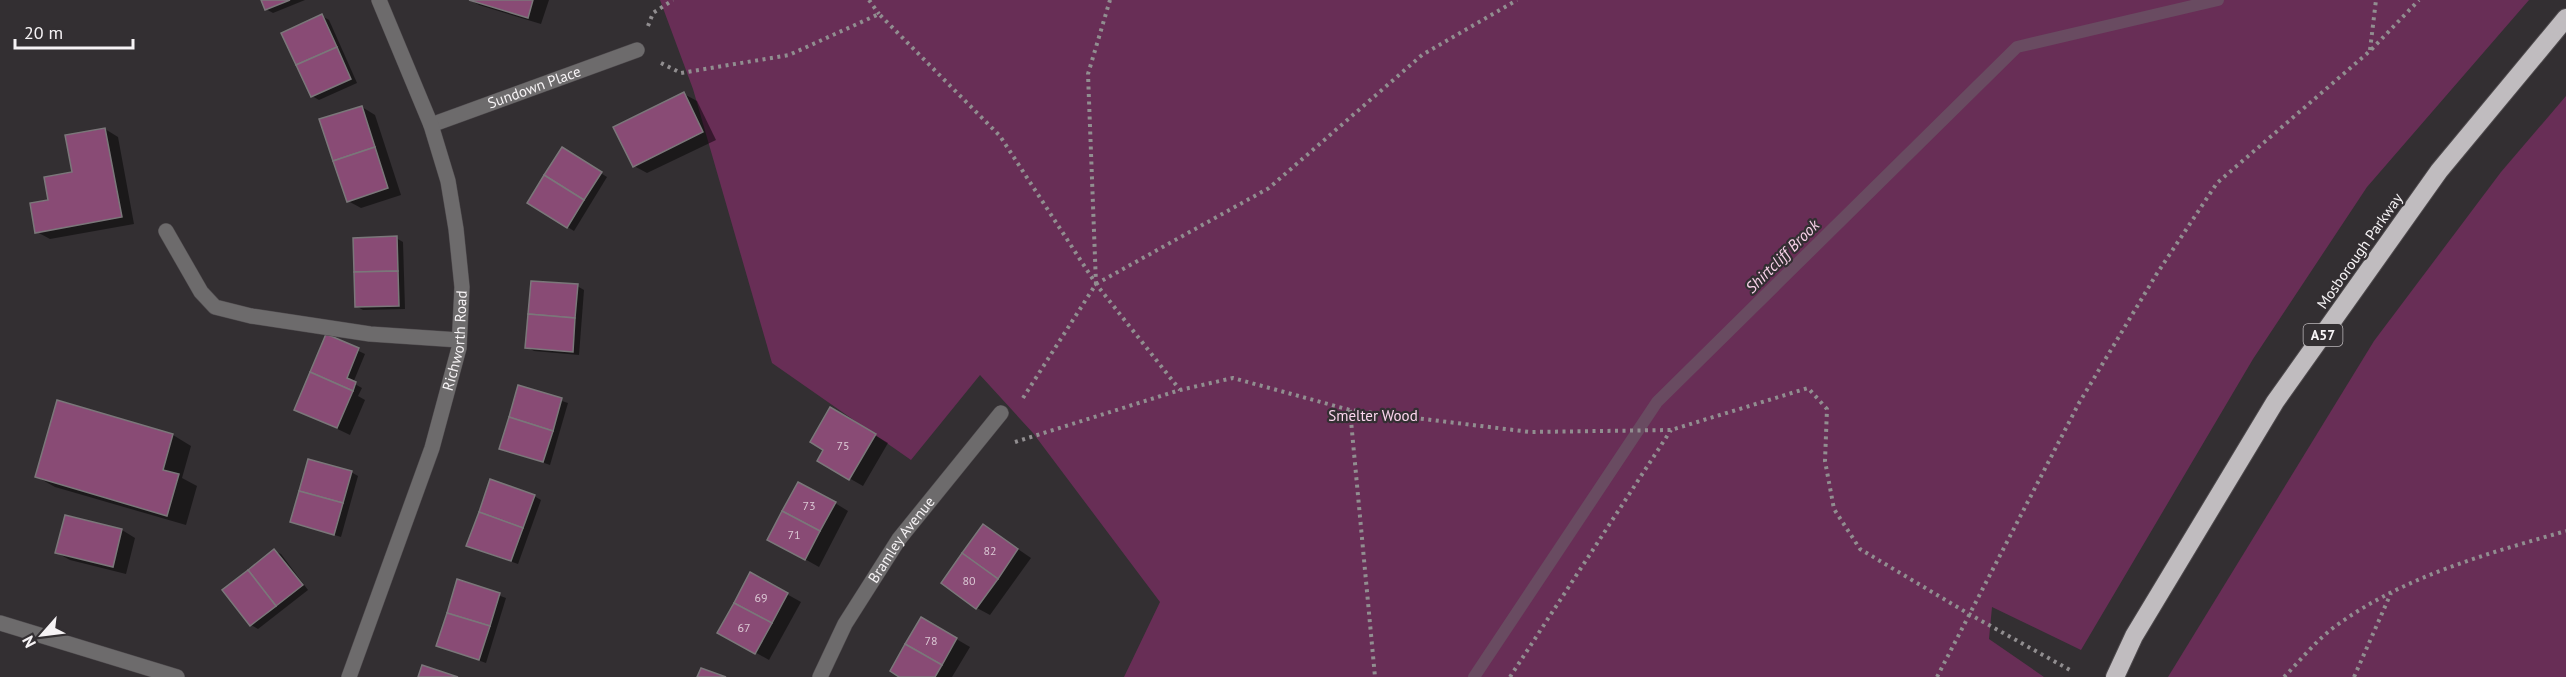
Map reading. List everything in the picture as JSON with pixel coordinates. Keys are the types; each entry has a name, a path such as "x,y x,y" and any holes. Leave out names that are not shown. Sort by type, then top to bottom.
{"highway":[{"name":"Mosborough Parkway","path":"2115,677 2134,636 2275,402 2439,171 2566,18"}],"street":[{"name":"Richworth Road","path":"349,677 432,448 459,340 462,287 448,181 431,125 379,0"},
{"name":"Sundown Place","path":"431,125 637,50"},
{"path":"166,231 201,292 215,307 251,316 370,334 459,340"},
{"name":"Bramley Avenue","path":"820,677 845,624 899,539 1001,413"},
{"path":"0,623 177,677"}],"path":[{"path":"673,0 653,13 637,50 681,73 789,55 879,14"},
{"path":"869,0 879,14 1000,136 1096,284 1179,390"},
{"path":"1096,284 1088,75 1110,0"},
{"path":"1020,404 1096,284 1269,188 1422,55 1517,0"},
{"path":"2370,51 2376,0"},
{"path":"1937,677 2079,403 2156,275 2217,183 2370,51 2419,0"},
{"path":"974,448 987,451 1179,390 1233,378 1350,410 1530,432 1671,430 1808,388 1827,410 1825,461 1834,509 1860,549 1969,614 2070,670"},
{"path":"1350,410 1375,677"},
{"path":"1510,677 1671,430"},
{"path":"2284,677 2335,626 2392,590 2481,556 2566,531"},
{"path":"2354,677 2392,590"}],"green space":[{"name":"Smelter Wood","path":"660,0 2529,0 2367,187 2253,359 2081,650 1992,607 1989,639 2044,677 1124,677 1160,602 1033,433 980,375 911,460 772,363 693,89"},
{"path":"2566,96 2566,677 2168,677 2374,341 2501,172"}],"building":[{"path":"261,0 290,0 265,10"},
{"path":"469,0 533,0 528,18"},
{"path":"322,14 337,47 296,65 281,33"},
{"path":"337,47 351,79 311,97 296,65"},
{"path":"684,92 703,132 633,167 613,127"},
{"path":"362,106 375,147 333,161 319,119"},
{"path":"105,128 122,217 35,233 30,203 48,200 44,177 72,172 65,135"},
{"path":"375,147 388,188 347,202 333,161"},
{"path":"562,147 602,172 584,200 544,175"},
{"path":"544,175 584,200 567,228 527,203"},
{"path":"397,236 398,271 354,272 353,238"},
{"path":"398,271 399,306 355,307 354,272"},
{"path":"531,281 578,284 575,318 528,314"},
{"path":"528,314 575,318 573,352 525,348"},
{"path":"326,334 359,348 347,378 356,382 353,391 310,372"},
{"path":"310,372 353,391 337,428 294,410"},
{"path":"518,385 562,398 553,431 509,417"},
{"path":"57,400 173,434 163,470 179,474 167,516 35,477"},
{"path":"830,407 876,434 849,480 817,461 823,450 810,442"},
{"path":"509,417 553,431 543,462 499,449"},
{"path":"308,459 352,471 343,503 299,491"},
{"path":"490,479 535,495 523,528 479,512"},
{"path":"798,482 836,502 820,531 782,511"},
{"path":"299,491 343,503 334,535 290,522"},
{"path":"782,511 820,531 805,560 767,540"},
{"path":"479,512 523,528 511,561 466,546"},
{"path":"65,515 122,529 113,567 55,553"},
{"path":"983,524 1018,549 998,579 962,553"},
{"path":"274,549 303,585 276,606 248,570"},
{"path":"962,553 998,579 976,609 941,583"},
{"path":"248,570 276,606 250,626 222,590"},
{"path":"750,572 788,593 772,623 734,603"},
{"path":"457,579 500,593 490,626 447,613"},
{"path":"734,603 772,623 755,654 717,633"},
{"path":"447,613 490,626 479,660 436,646"},
{"path":"921,617 957,638 942,665 905,644"},
{"path":"905,644 942,665 935,677 899,677 890,671"},
{"path":"422,665 458,677 418,677"},
{"path":"701,668 726,677 697,677"}],"waterway":[{"name":"Shirtcliff Brook","path":"1474,677 1657,402 2017,47 2218,0"}]}
